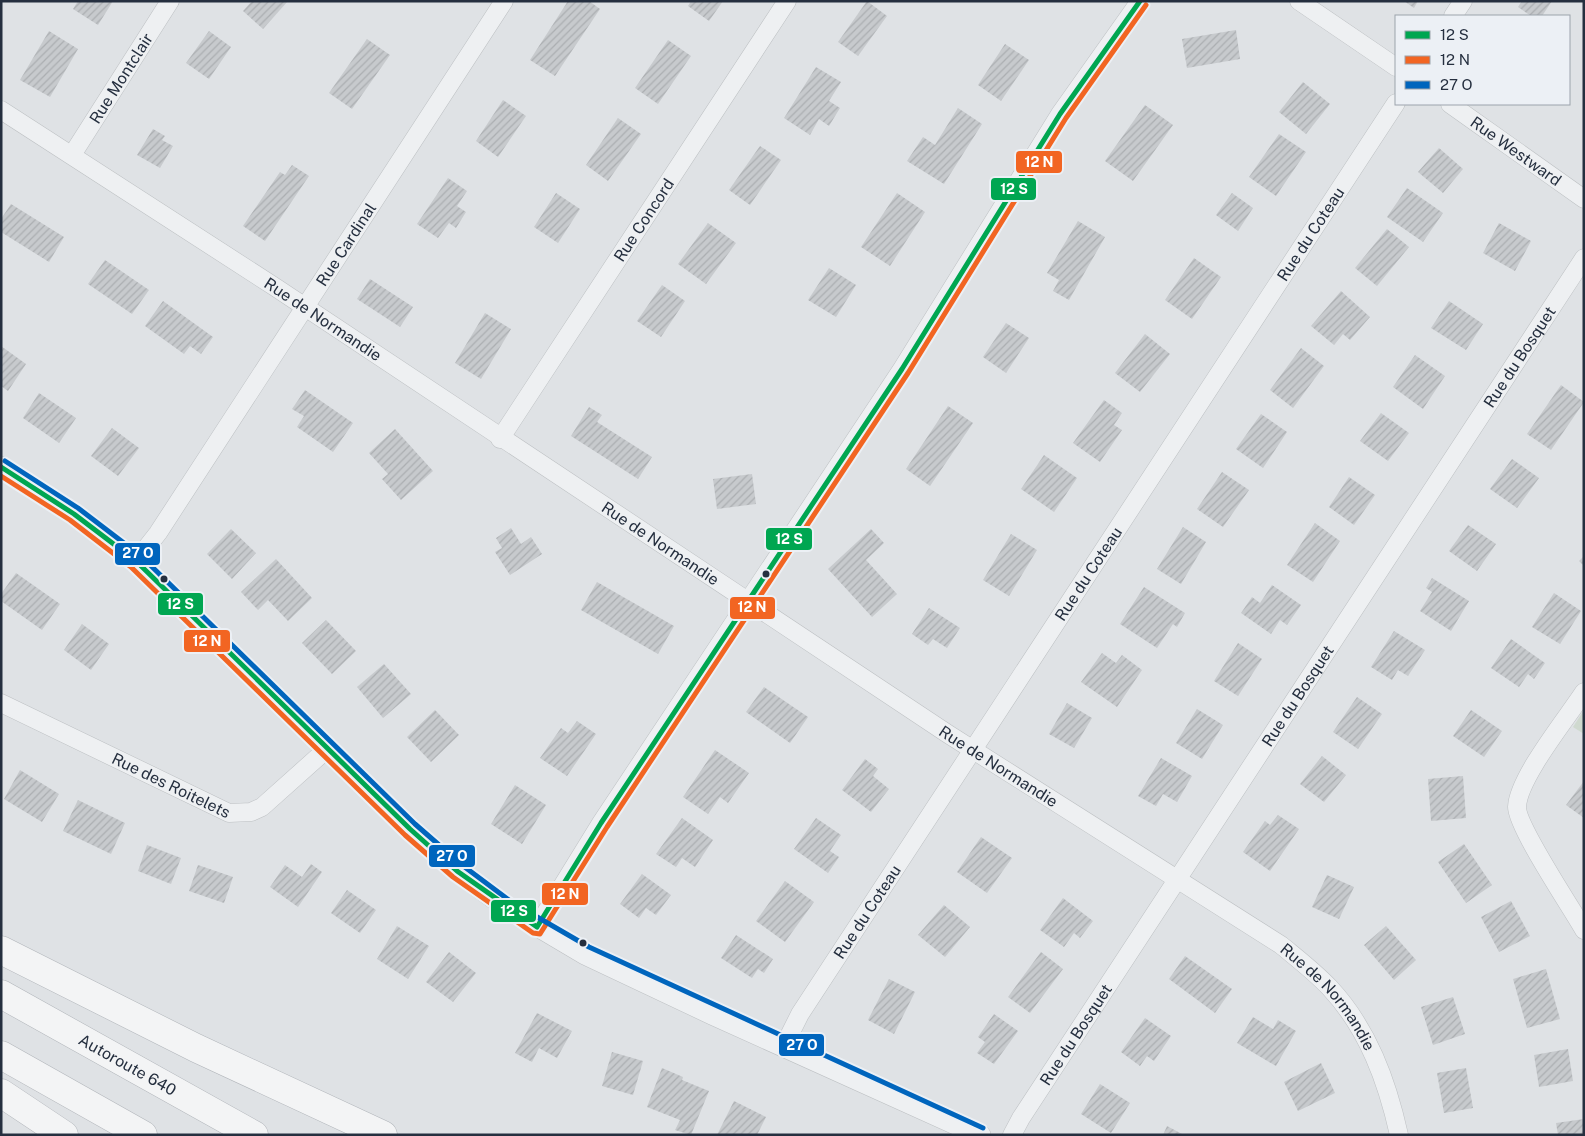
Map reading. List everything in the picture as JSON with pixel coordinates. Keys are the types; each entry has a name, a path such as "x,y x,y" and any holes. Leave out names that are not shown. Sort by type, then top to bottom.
{"highway":[{"path":"1,950 196,1048 383,1135"},
{"name":"Autoroute 640","path":"1,994 254,1135"},
{"path":"1,1055 143,1135"},
{"path":"1,1093 64,1135"}],"street":[{"name":"Rue Montclair","path":"72,155 170,1"},
{"name":"Rue Cardinal","path":"136,561 158,533 504,1"},
{"name":"Rue Concord","path":"500,439 787,1"},
{"path":"537,927 600,823 921,339 1054,122 1140,1"},
{"path":"1298,1 1395,67"},
{"path":"1454,15 1462,1"},
{"name":"Rue du Coteau","path":"784,1046 800,1014 1395,105"},
{"name":"Rue Westward","path":"1451,105 1584,199"},
{"name":"Rue de Normandie","path":"1,110 304,306 500,439 972,749 1281,946 1330,989 1352,1017 1371,1049 1386,1088 1399,1135"},
{"name":"Rue du Bosquet","path":"1012,1135 1026,1110 1584,258"},
{"path":"1,467 74,514 136,561 427,844 476,885 537,927 622,972 980,1135"},
{"path":"1584,692 1527,777 1519,794 1517,807 1524,829 1584,930"},
{"name":"Rue des Roitelets","path":"1,703 214,807 236,814 251,812 262,807 328,748"}],"shaded area":[{"path":"1584,710 1584,734 1573,727"}],"building":[{"path":"78,1 113,1 98,25 73,9"},
{"path":"252,1 288,1 263,29 243,11"},
{"path":"568,1 589,1 600,9 555,76 530,60"},
{"path":"691,1 723,1 709,21 688,6"},
{"path":"867,1 887,16 858,56 838,42"},
{"path":"1404,1 1418,1 1414,8"},
{"path":"1522,1 1552,1 1543,15 1530,15 1518,7"},
{"path":"1236,30 1240,59 1187,68 1182,39"},
{"path":"49,31 78,49 50,97 20,80"},
{"path":"209,31 231,47 209,79 186,63"},
{"path":"367,39 390,55 352,109 329,93"},
{"path":"668,40 691,56 658,104 635,88"},
{"path":"1005,44 1029,60 1001,101 978,85"},
{"path":"816,67 841,82 829,101 840,108 829,126 819,119 810,135 784,118"},
{"path":"1303,82 1330,104 1306,134 1279,112"},
{"path":"503,100 526,116 498,157 476,141"},
{"path":"1145,105 1173,125 1133,181 1105,161"},
{"path":"958,108 982,124 944,184 907,161 923,137 935,145"},
{"path":"618,118 641,134 608,181 586,165"},
{"path":"153,129 165,136 162,140 173,146 160,168 137,155"},
{"path":"1279,134 1306,152 1276,196 1249,177"},
{"path":"760,146 781,160 750,205 729,190"},
{"path":"1439,148 1463,169 1443,193 1418,172"},
{"path":"292,165 309,176 265,241 243,226 280,172 285,175"},
{"path":"448,178 467,191 457,206 466,212 456,228 449,223 438,238 417,224"},
{"path":"1407,188 1443,213 1423,242 1387,217"},
{"path":"556,193 580,209 558,243 534,227"},
{"path":"897,193 925,212 890,266 861,247"},
{"path":"1232,193 1253,208 1238,231 1216,215"},
{"path":"11,204 64,237 49,262 1,232 1,219"},
{"path":"1078,221 1105,237 1069,300 1053,291 1059,280 1047,273"},
{"path":"708,223 736,243 706,284 678,264"},
{"path":"1499,223 1531,241 1515,271 1483,253"},
{"path":"1387,229 1409,247 1377,286 1355,268"},
{"path":"1194,258 1221,277 1192,319 1165,300"},
{"path":"105,260 149,290 132,314 88,284"},
{"path":"829,268 856,285 836,317 808,300"},
{"path":"370,279 413,307 400,327 357,299"},
{"path":"662,285 685,301 661,337 637,321"},
{"path":"1341,291 1370,317 1350,340 1343,334 1334,345 1311,326"},
{"path":"163,301 213,337 201,354 190,346 184,354 145,326"},
{"path":"1449,301 1483,324 1466,350 1431,328"},
{"path":"485,313 511,329 481,379 455,363"},
{"path":"1006,323 1029,338 1006,373 983,357"},
{"path":"1145,334 1170,354 1140,392 1115,373"},
{"path":"1,346 26,364 8,391 1,386"},
{"path":"1301,348 1324,366 1293,408 1270,390"},
{"path":"1415,355 1445,376 1423,409 1393,387"},
{"path":"1561,385 1584,402 1551,450 1527,434"},
{"path":"305,390 353,423 333,452 297,427 304,416 292,409"},
{"path":"39,393 76,418 59,443 23,418"},
{"path":"1104,400 1122,413 1114,425 1122,430 1100,462 1073,443"},
{"path":"948,406 973,423 930,486 906,469"},
{"path":"589,407 602,415 597,422 652,457 638,479 571,436"},
{"path":"1381,413 1409,433 1388,461 1360,441"},
{"path":"1261,414 1287,432 1263,468 1236,449"},
{"path":"112,428 139,448 118,476 91,456"},
{"path":"395,429 433,471 401,500 382,479 388,474 369,453"},
{"path":"1044,455 1077,478 1054,512 1021,489"},
{"path":"1512,459 1539,478 1517,508 1490,489"},
{"path":"1222,472 1249,490 1223,527 1197,509"},
{"path":"752,474 756,504 717,509 713,479"},
{"path":"1349,477 1375,495 1354,525 1329,507"},
{"path":"1315,523 1340,541 1313,582 1287,565"},
{"path":"1468,525 1496,544 1477,571 1449,551"},
{"path":"1183,527 1206,542 1181,584 1157,569"},
{"path":"511,528 521,544 531,537 542,554 510,575 495,552 502,548 496,538"},
{"path":"231,529 256,553 232,579 207,554"},
{"path":"871,529 884,543 866,560 897,594 872,617 828,569"},
{"path":"1011,534 1037,550 1009,596 983,580"},
{"path":"1584,556 1584,566 1579,561"},
{"path":"276,559 312,598 288,621 268,600 258,610 241,592"},
{"path":"16,573 60,604 42,630 1,601 1,594"},
{"path":"1432,578 1469,601 1451,631 1420,611 1432,592 1426,588"},
{"path":"597,582 674,626 658,654 581,610"},
{"path":"1272,585 1301,605 1287,625 1280,620 1271,634 1241,613 1252,597 1260,603"},
{"path":"1144,587 1185,613 1177,627 1173,624 1157,648 1120,624"},
{"path":"1554,593 1581,611 1560,644 1532,627"},
{"path":"929,608 960,628 947,648 933,639 928,645 912,634"},
{"path":"326,620 356,651 332,674 302,643"},
{"path":"82,624 109,644 91,670 64,650"},
{"path":"1394,631 1425,650 1408,676 1398,670 1392,680 1371,667"},
{"path":"1511,639 1545,663 1534,679 1528,674 1519,687 1491,668"},
{"path":"1238,643 1262,659 1238,696 1214,681"},
{"path":"1102,653 1116,663 1122,655 1142,670 1117,707 1081,682"},
{"path":"384,664 411,694 383,718 357,687"},
{"path":"764,687 808,717 790,743 746,712"},
{"path":"1357,697 1382,714 1358,749 1333,732"},
{"path":"1067,703 1092,718 1074,748 1049,734"},
{"path":"1197,709 1223,725 1202,759 1176,743"},
{"path":"435,710 459,735 431,762 407,737"},
{"path":"1471,710 1502,731 1484,757 1453,736"},
{"path":"577,721 596,734 567,776 540,758 561,728 568,733"},
{"path":"715,750 749,773 728,803 720,797 708,814 683,797"},
{"path":"1322,756 1346,775 1324,802 1300,784"},
{"path":"1161,758 1192,776 1177,802 1163,794 1156,806 1138,796"},
{"path":"865,759 878,769 873,776 889,789 871,812 842,790"},
{"path":"20,770 59,794 42,822 4,799"},
{"path":"1463,776 1466,818 1431,821 1428,779"},
{"path":"1584,781 1584,818 1566,805"},
{"path":"515,785 546,805 522,844 491,824"},
{"path":"78,800 125,823 111,854 63,831"},
{"path":"1278,815 1299,829 1270,871 1243,852 1265,821 1270,825"},
{"path":"682,818 713,840 695,867 682,858 676,867 656,854"},
{"path":"816,818 841,835 830,851 839,857 828,873 794,849"},
{"path":"981,837 1012,858 987,893 957,872"},
{"path":"1464,844 1492,885 1466,903 1438,862"},
{"path":"147,845 181,858 171,884 138,871"},
{"path":"311,864 322,872 298,907 270,887 285,865 302,877"},
{"path":"198,865 233,877 224,903 189,891"},
{"path":"642,874 671,895 656,915 646,908 639,918 620,904"},
{"path":"1327,875 1354,887 1339,919 1312,907"},
{"path":"785,881 814,902 785,942 756,921"},
{"path":"347,890 376,910 360,933 331,913"},
{"path":"1063,898 1093,921 1080,938 1074,933 1064,947 1040,930"},
{"path":"1511,901 1530,936 1499,952 1481,917"},
{"path":"944,905 970,927 945,957 918,935"},
{"path":"397,926 429,946 408,979 377,959"},
{"path":"1386,926 1416,960 1394,980 1364,945"},
{"path":"736,935 773,959 764,973 758,969 752,978 721,958"},
{"path":"449,952 476,973 453,1002 426,982"},
{"path":"1041,952 1063,969 1030,1013 1008,997"},
{"path":"1185,956 1232,989 1215,1013 1169,979"},
{"path":"1546,969 1560,1019 1527,1028 1513,979"},
{"path":"889,979 915,992 894,1034 868,1020"},
{"path":"1453,997 1465,1034 1433,1045 1421,1007"},
{"path":"537,1013 572,1031 557,1058 539,1048 532,1062 515,1053"},
{"path":"994,1014 1018,1031 994,1064 977,1053 985,1042 978,1037"},
{"path":"1253,1017 1273,1029 1278,1020 1296,1031 1276,1066 1237,1043"},
{"path":"1145,1018 1171,1036 1154,1061 1147,1056 1140,1066 1121,1052"},
{"path":"1568,1049 1573,1081 1539,1087 1534,1055"},
{"path":"612,1052 643,1061 633,1095 602,1086"},
{"path":"1321,1063 1335,1093 1298,1111 1284,1082"},
{"path":"662,1068 683,1077 682,1080 709,1091 691,1135 675,1130 680,1120 647,1107"},
{"path":"1466,1068 1473,1108 1444,1113 1437,1073"},
{"path":"1100,1084 1130,1103 1111,1133 1081,1114"},
{"path":"734,1101 766,1117 757,1135 717,1135"},
{"path":"1584,1119 1584,1135 1558,1135 1556,1123"},
{"path":"1167,1126 1184,1135 1163,1135"}],"transit line":[{"path":"1,467 74,514 136,561 410,829 457,871 537,927 601,823 902,369 1060,114 1140,1"},
{"path":"1,476 70,520 131,567 405,835 453,877 533,933 540,934 607,827 908,373 1066,118 1146,5"},
{"path":"5,461 78,508 141,556 415,824 462,865 513,903 589,947 983,1128"}]}
